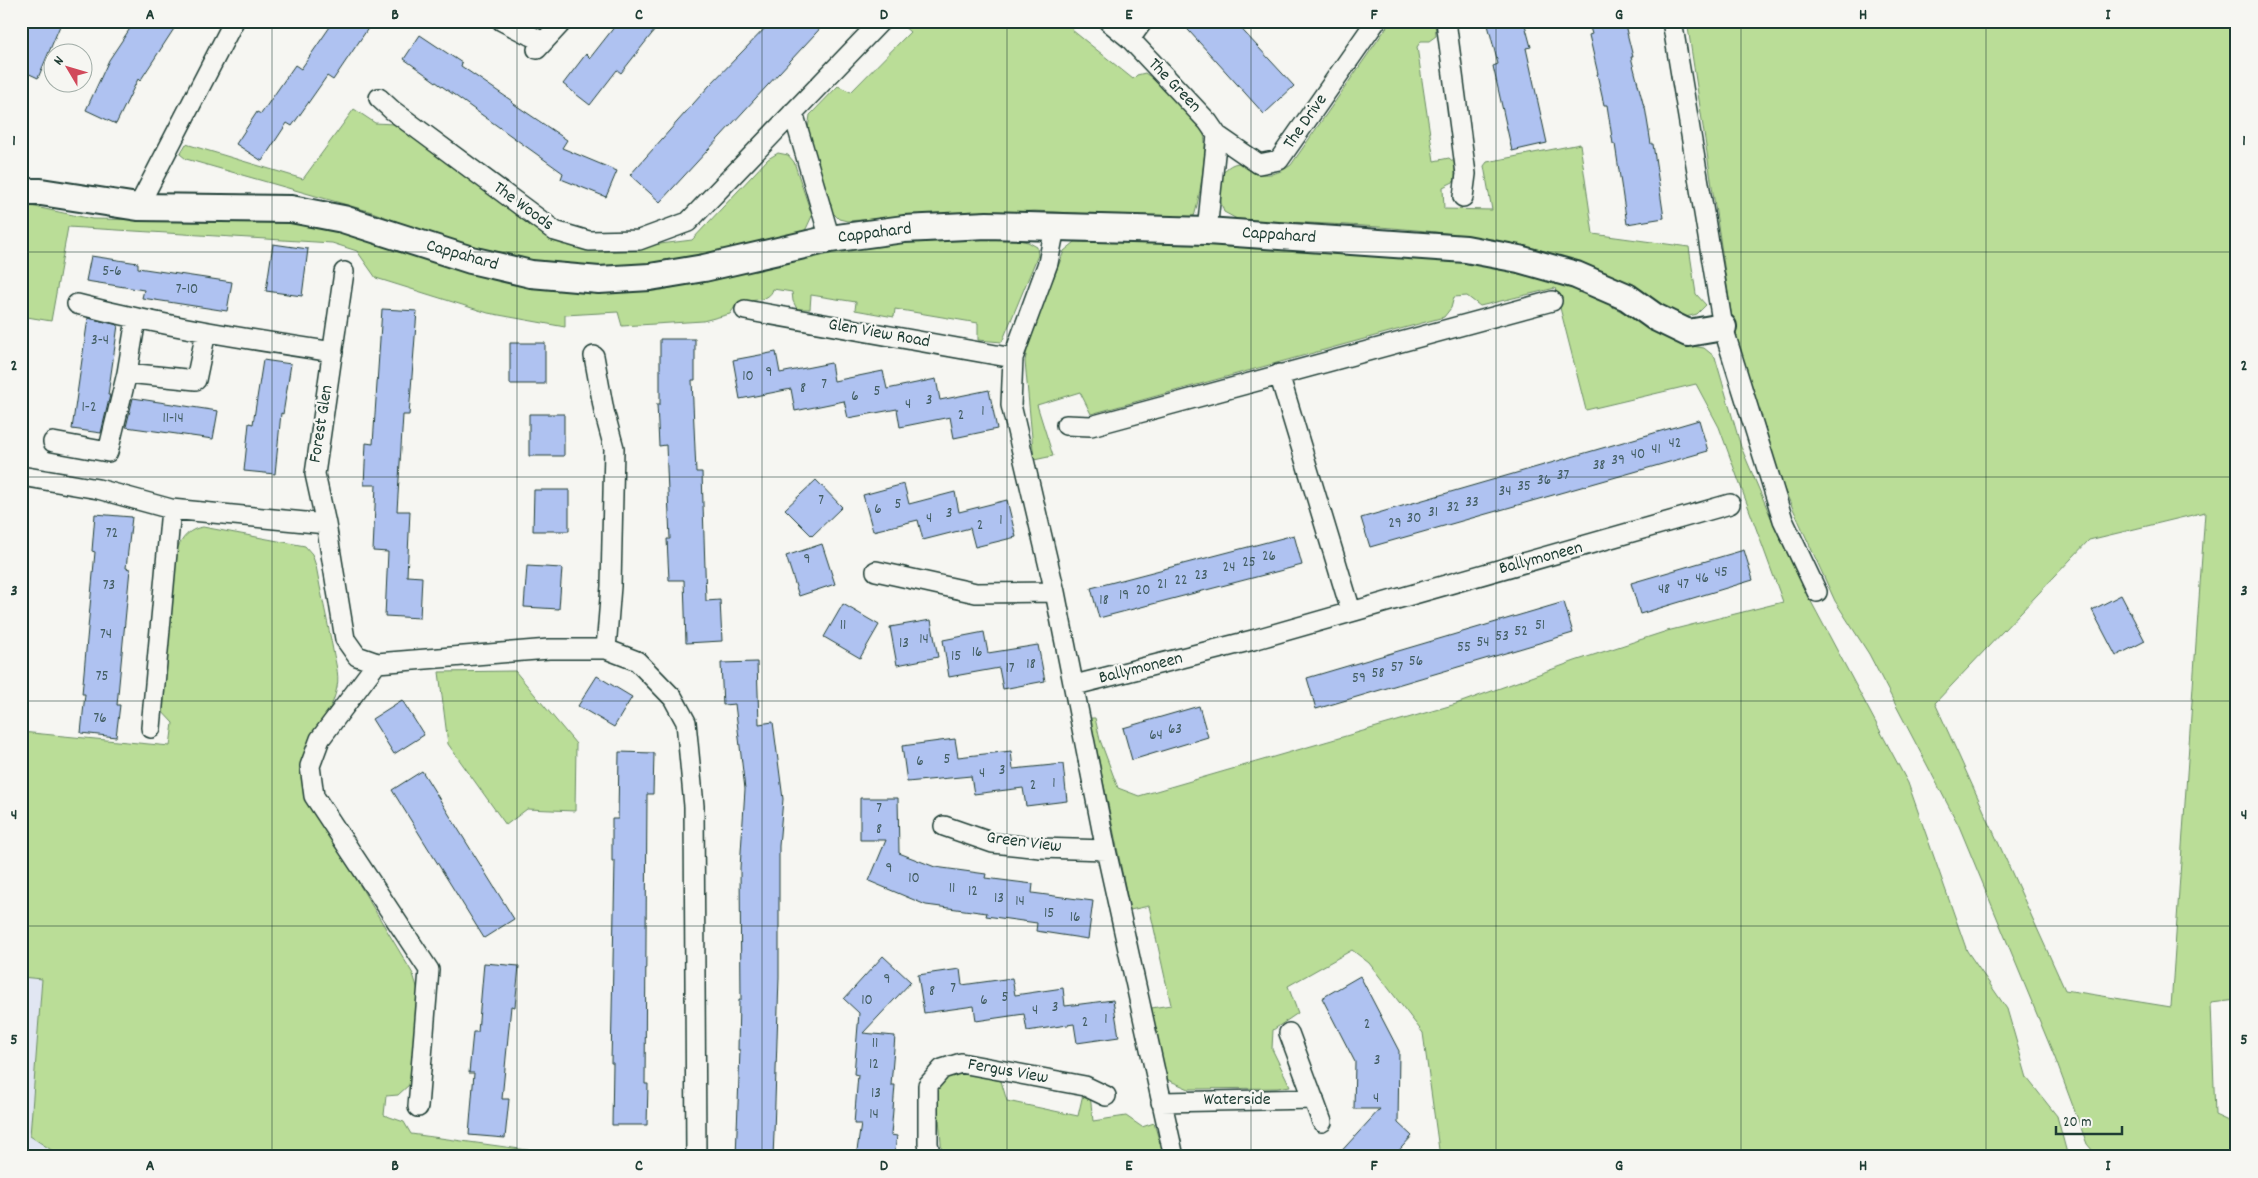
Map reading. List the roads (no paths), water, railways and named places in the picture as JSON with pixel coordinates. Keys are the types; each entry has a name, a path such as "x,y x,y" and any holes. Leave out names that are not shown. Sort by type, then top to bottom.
{"main road":[{"name":"Cappahard","path":"28,188 138,207 291,209 343,219 479,262 531,274 600,280 650,277 704,268 830,239 904,228 987,225 1207,231 1466,248 1519,259 1576,275 1627,298 1655,317 1688,333 1723,327"}],"street":[{"path":"138,207 234,21"},
{"path":"502,21 540,46 563,21"},
{"name":"The Woods","path":"379,98 392,110 555,231 589,241 640,240 688,222 882,21"},
{"name":"The Green","path":"1108,21 1130,39 1208,122 1217,135"},
{"path":"1130,39 1143,21"},
{"name":"The Drive","path":"1217,135 1259,164 1279,160 1376,21"},
{"path":"1446,21 1466,174 1463,197"},
{"path":"1672,21 1723,327 1783,520 1817,592"},
{"path":"793,112 830,239"},
{"path":"1207,231 1217,135"},
{"path":"1055,228 1048,263 1013,358 1011,404 1055,592 1075,685 1106,850 1174,1157"},
{"name":"Forest Glen","path":"344,272 314,474 326,524 345,639 357,656 377,663"},
{"path":"1066,425 1091,426 1552,301"},
{"path":"77,304 136,319 333,352"},
{"name":"Glen View Road","path":"745,310 1013,358"},
{"path":"53,442 108,452 127,373 136,319"},
{"path":"127,373 196,380 206,332"},
{"path":"594,356 604,411 614,448 611,586 606,649"},
{"path":"1279,374 1351,611"},
{"path":"21,476 98,489 171,509 326,524"},
{"name":"Ballymoneen","path":"1075,685 1253,640 1730,504"},
{"path":"151,728 171,509"},
{"path":"876,571 976,592 1055,592"},
{"path":"418,1107 429,970 314,796 310,766 320,739 377,663 549,649 606,649 636,661 673,698 686,722 694,806 696,1157"},
{"name":"Green View","path":"944,826 993,843 1040,848 1106,850"},
{"path":"1289,1033 1322,1122"},
{"name":"Fergus View","path":"931,1157 928,1144 928,1085 942,1069 961,1063 1085,1086 1106,1096"},
{"name":"Waterside","path":"1161,1102 1314,1099"}]}
